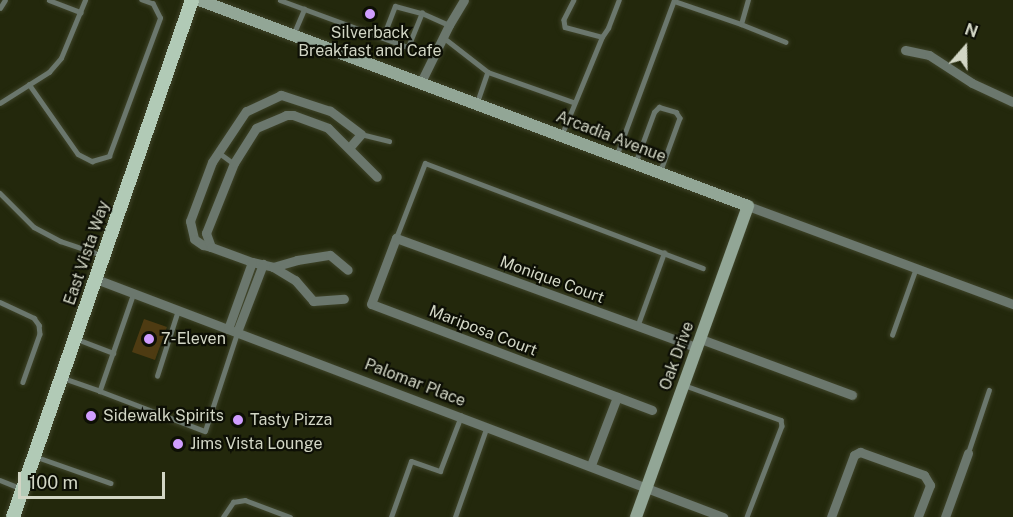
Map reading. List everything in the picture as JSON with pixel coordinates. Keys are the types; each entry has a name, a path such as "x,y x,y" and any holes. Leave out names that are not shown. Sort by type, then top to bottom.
{"main road":[{"name":"East Vista Way","path":"13,517 192,0"}],"street":[{"name":"Arcadia Avenue","path":"199,0 1013,304"},
{"path":"420,84 448,25 464,0"},
{"path":"905,50 929,55 972,83 1013,102"},
{"path":"344,298 313,301 288,274 198,243 189,225 218,152 246,111 281,95 330,111 361,134 349,148"},
{"path":"212,247 206,233 234,164 256,128 289,114 328,128 377,177"},
{"name":"Oak Drive","path":"636,517 748,206"},
{"name":"Monique Court","path":"396,238 637,327 699,343 852,396"},
{"name":"Mariposa Court","path":"396,238 371,304 652,410"},
{"path":"273,267 297,260 330,255 348,270"},
{"path":"233,330 252,262"},
{"path":"233,330 263,264"},
{"name":"Palomar Place","path":"96,279 647,486 723,517"},
{"path":"591,465 617,397"},
{"path":"831,517 854,455 860,452 924,475 930,485 918,517"},
{"path":"945,517 968,453"}],"lane":[{"path":"0,9 5,0"},
{"path":"49,0 81,12"},
{"path":"0,103 49,72 61,58 85,0"},
{"path":"29,84 78,154 92,161 109,156 160,18 153,4 142,0"},
{"path":"280,0 408,47 422,13"},
{"path":"573,0 564,20 565,27 602,37"},
{"path":"561,136 573,102 619,0"},
{"path":"741,24 748,0"},
{"path":"616,157 674,1 786,42"},
{"path":"383,37 395,6 422,13 448,25"},
{"path":"293,36 304,9"},
{"path":"443,37 488,72 573,102"},
{"path":"477,105 488,72"},
{"path":"636,164 654,112 659,107 676,112 680,118 660,173"},
{"path":"361,134 389,141"},
{"path":"218,152 234,164"},
{"path":"396,238 425,163 704,268"},
{"path":"0,192 34,226 60,241 104,255"},
{"path":"637,327 664,253"},
{"path":"892,334 916,268"},
{"path":"100,392 134,293"},
{"path":"0,302 34,318 39,326 40,334 23,382"},
{"path":"157,376 178,310"},
{"path":"61,378 205,430 233,330"},
{"path":"75,339 113,353"},
{"path":"684,385 781,420 782,426 747,517"},
{"path":"968,453 989,390"},
{"path":"391,517 411,461 440,471 461,416"},
{"path":"455,517 487,426"},
{"path":"34,456 111,483"},
{"path":"0,480 23,489"},
{"path":"224,517 233,502 245,500 290,517"}],"building":[{"name":"7-Eleven","path":"144,319 167,327 155,360 132,352"}],"place":[{"name":"Silverback Breakfast and Cafe","path":"370,14"},
{"name":"7-Eleven","path":"149,339"},
{"name":"Sidewalk Spirits","path":"91,416"},
{"name":"Tasty Pizza","path":"238,420"},
{"name":"Jims Vista Lounge","path":"178,444"}]}
